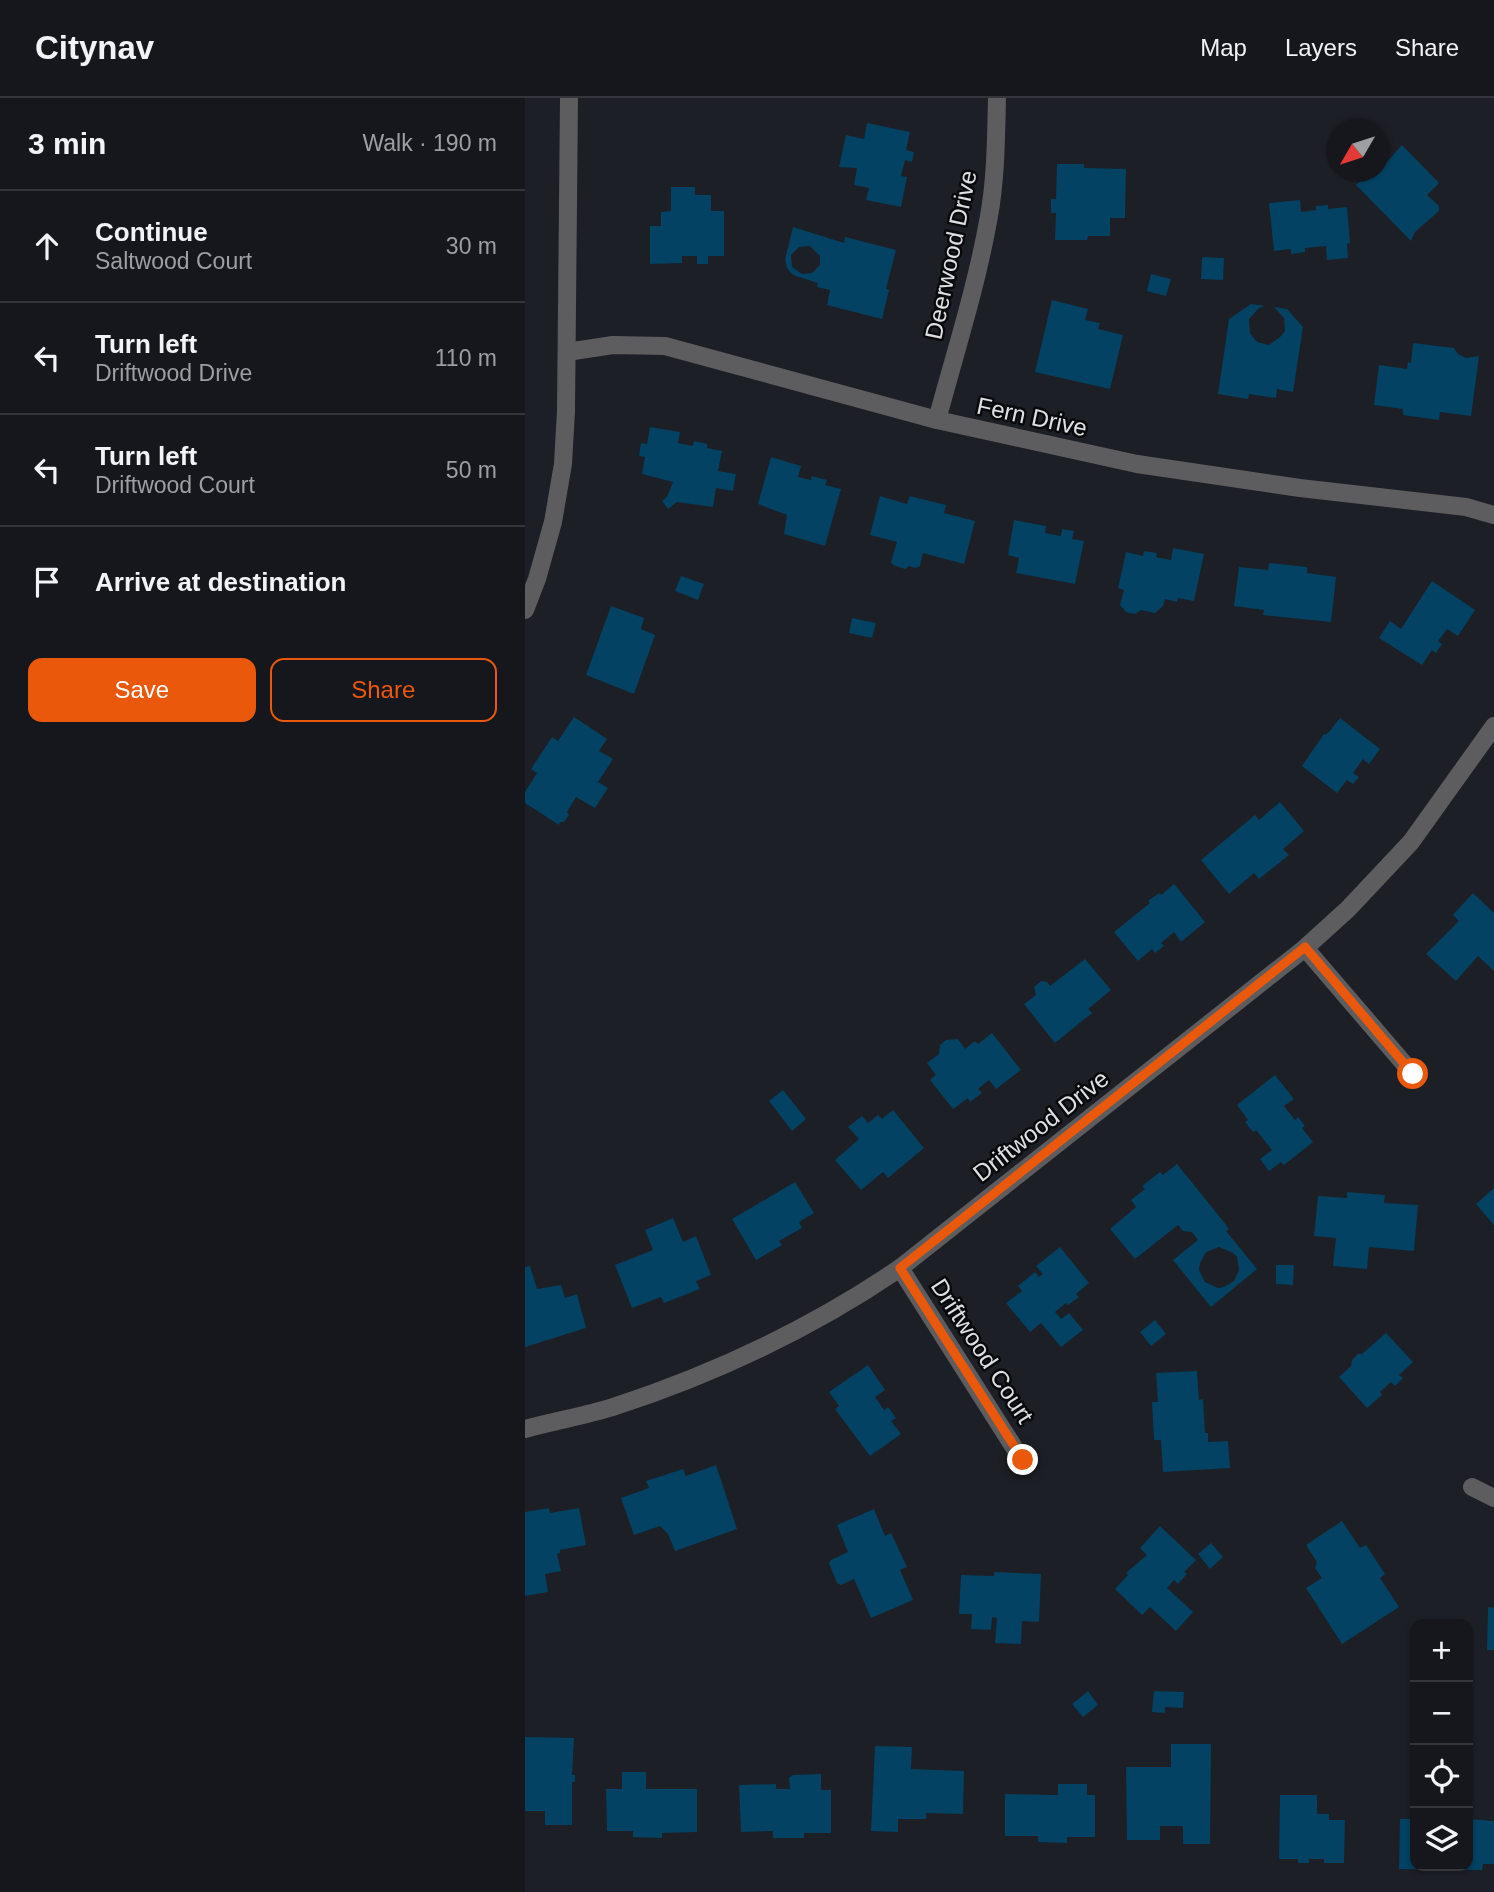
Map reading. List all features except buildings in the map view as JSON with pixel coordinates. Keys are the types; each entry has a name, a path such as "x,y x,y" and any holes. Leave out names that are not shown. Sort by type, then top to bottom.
{"street":[{"path":"525,610 553,522 563,464 567,352 569,98"},
{"name":"Deerwood Drive","path":"937,420 975,280 989,215 996,150 997,98"},
{"name":"Fern Drive","path":"567,352 613,345 665,346 937,420 1137,464 1300,488 1466,507 1494,515"},
{"name":"Driftwood Drive","path":"525,1429 610,1408 722,1366 855,1298 900,1268 1305,947 1348,909 1411,842 1494,726"},
{"path":"1305,947 1413,1074"},
{"name":"Driftwood Court","path":"900,1268 1023,1460"},
{"path":"1472,1487 1494,1498"}],"route":[{"path":"1023,1460 900,1268 1305,947 1413,1074"}]}
